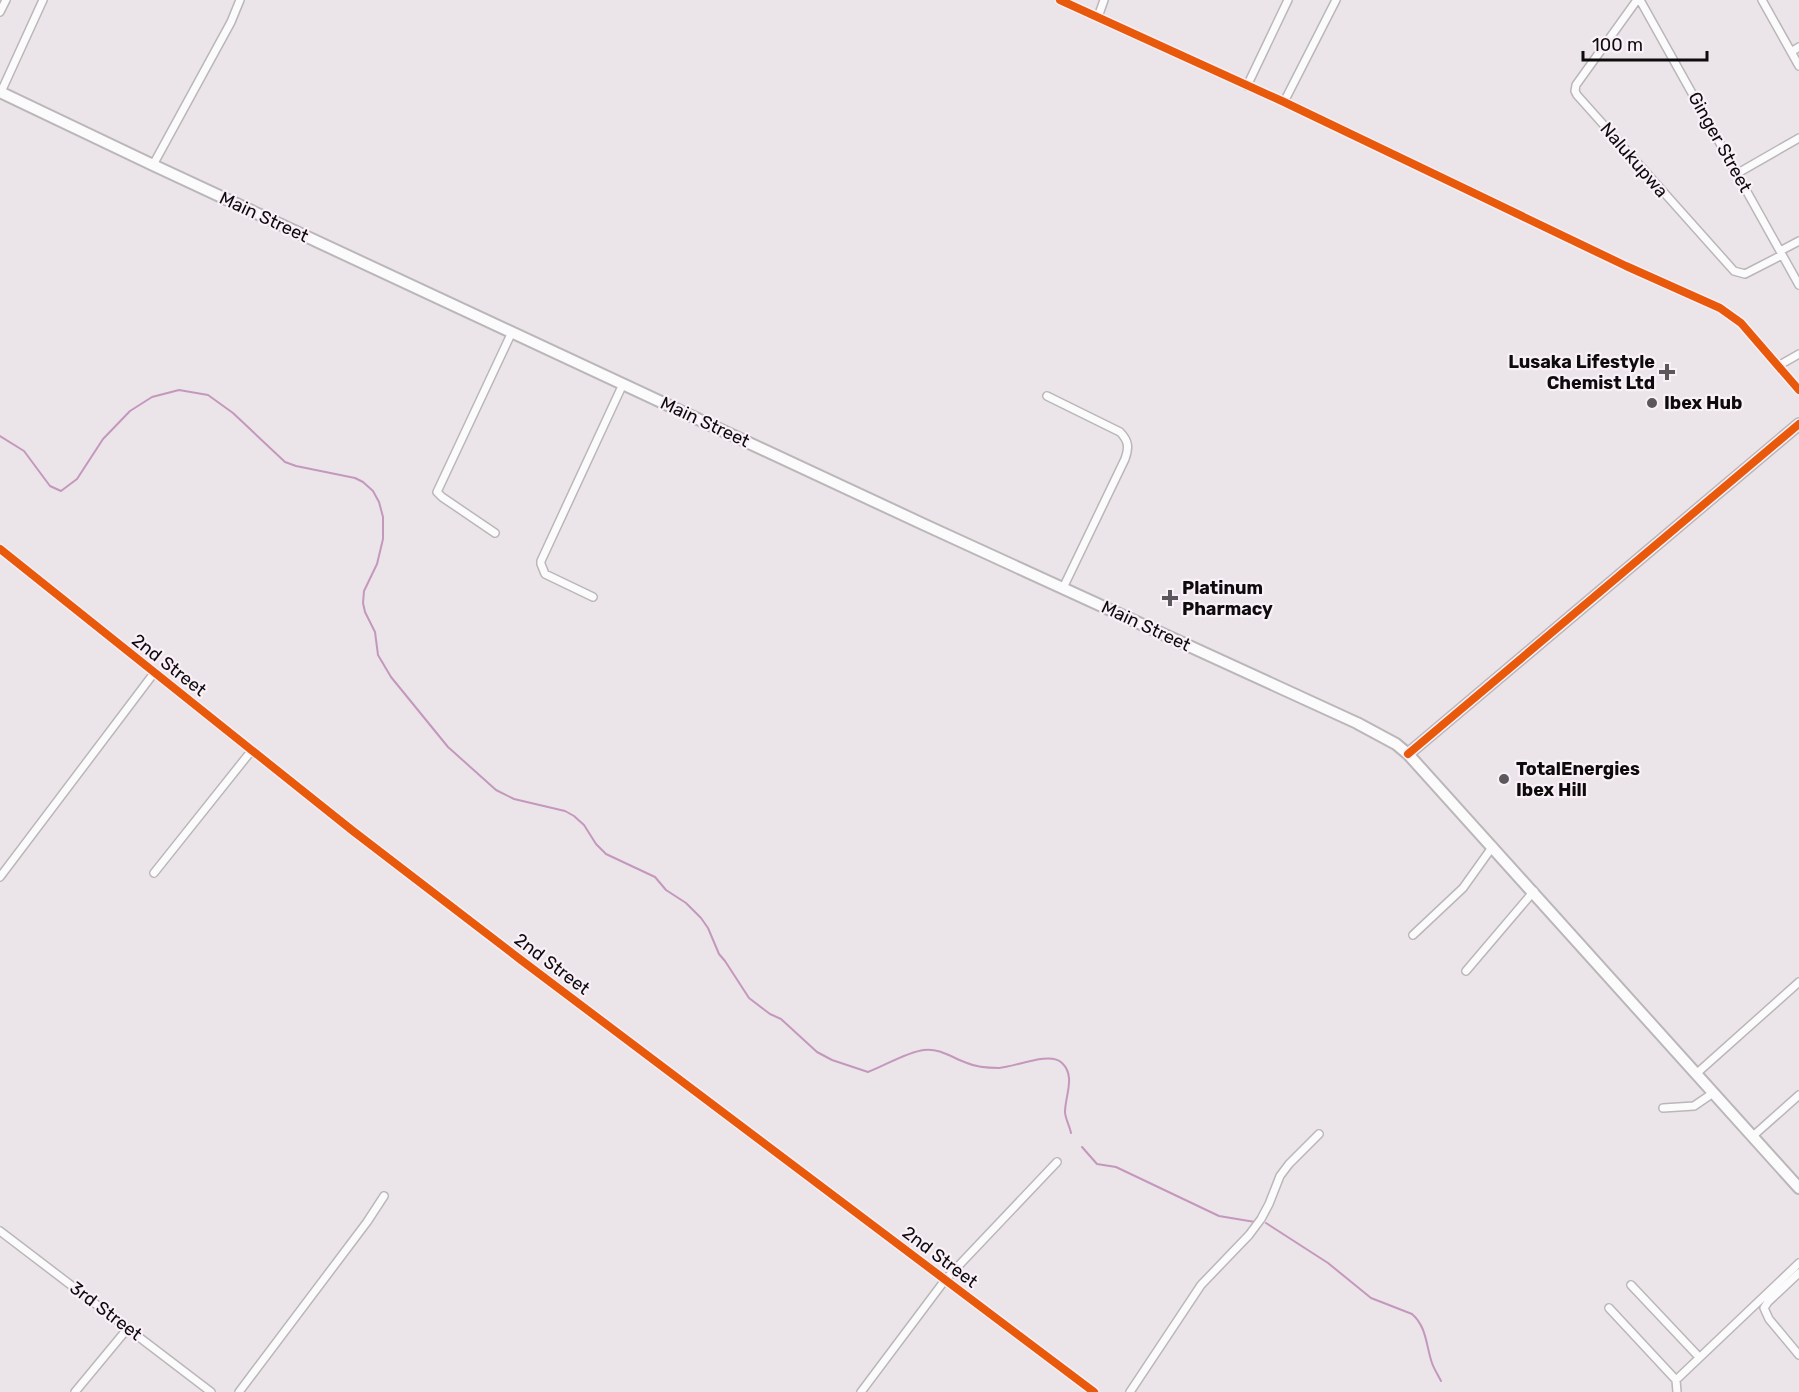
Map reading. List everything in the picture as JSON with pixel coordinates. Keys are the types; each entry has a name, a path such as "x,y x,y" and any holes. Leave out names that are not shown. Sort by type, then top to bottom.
{"main road":[{"name":"Main Street","path":"0,92 623,384 1357,723 1396,744 1408,754 1534,891 1799,1188"},
{"path":"1408,754 1799,424"}],"street":[{"path":"0,12 6,0"},
{"path":"0,92 43,0"},
{"path":"153,165 231,22 240,0"},
{"path":"1060,0 1284,102 1626,266 1720,308 1741,323 1799,390"},
{"path":"1098,17 1104,0"},
{"path":"1246,86 1288,0"},
{"path":"1284,102 1336,0"},
{"name":"Ginger Street","path":"1638,0 1738,173 1799,285"},
{"name":"Nalukupwa","path":"1638,0 1576,85 1577,95 1734,271 1745,274 1799,241"},
{"path":"1762,0 1799,66"},
{"path":"1791,52 1799,47"},
{"path":"1738,173 1799,138"},
{"path":"495,533 442,498 438,492 512,332"},
{"path":"1778,366 1799,354"},
{"path":"593,597 545,574 541,561 623,384"},
{"path":"1047,396 1120,432 1126,438 1128,445 1125,459 1064,588"},
{"name":"2nd Street","path":"0,549 353,831 1094,1392"},
{"path":"0,877 154,673"},
{"path":"154,873 252,750"},
{"path":"1413,935 1463,888 1492,846"},
{"path":"1466,971 1534,891"},
{"path":"1696,1074 1799,982"},
{"path":"1663,1107 1694,1106 1713,1092"},
{"path":"1753,1136 1799,1095"},
{"path":"1130,1392 1201,1286 1250,1235 1269,1204 1280,1176 1319,1134"},
{"path":"861,1392 945,1280 1057,1162"},
{"path":"239,1392 384,1196"},
{"name":"3rd Street","path":"0,1231 211,1392"},
{"path":"1676,1380 1799,1263"},
{"path":"1799,1273 1764,1308 1769,1319 1799,1355"},
{"path":"1631,1285 1699,1357"},
{"path":"1609,1308 1676,1380 1677,1392"},
{"path":"75,1392 128,1328"}],"waterway":[{"path":"0,436 24,451 50,486 61,491 77,479 103,439 130,411 152,397 179,390 208,395 233,413 285,462 355,478 363,482 373,491 383,517 383,539 377,564 364,591 363,603 375,632 378,655 391,677 448,747 496,790 514,799 565,811 584,825 596,844 606,854 655,877 666,890 686,903 701,918 719,954 749,998 770,1014 781,1019 817,1052 832,1060 868,1072 903,1056 924,1050 936,1050 971,1064 991,1068 1041,1059 1057,1060 1066,1068 1068,1074 1069,1086 1065,1112 1071,1133"},
{"path":"1082,1147 1097,1164 1116,1167 1219,1216 1255,1222"},
{"path":"1266,1223 1328,1263 1371,1298 1412,1314 1421,1325 1432,1363 1441,1381"}],"cycle path":[{"path":"1060,0 1284,102 1626,266 1720,308 1741,323 1799,390"},
{"path":"1408,754 1799,424"},
{"path":"0,549 353,831 1094,1392"}],"place":[{"name":"Lusaka Lifestyle Chemist Ltd","path":"1667,372"},
{"name":"Ibex Hub","path":"1652,403"},
{"name":"Platinum Pharmacy","path":"1170,598"},
{"name":"TotalEnergies Ibex Hill","path":"1504,779"}]}
